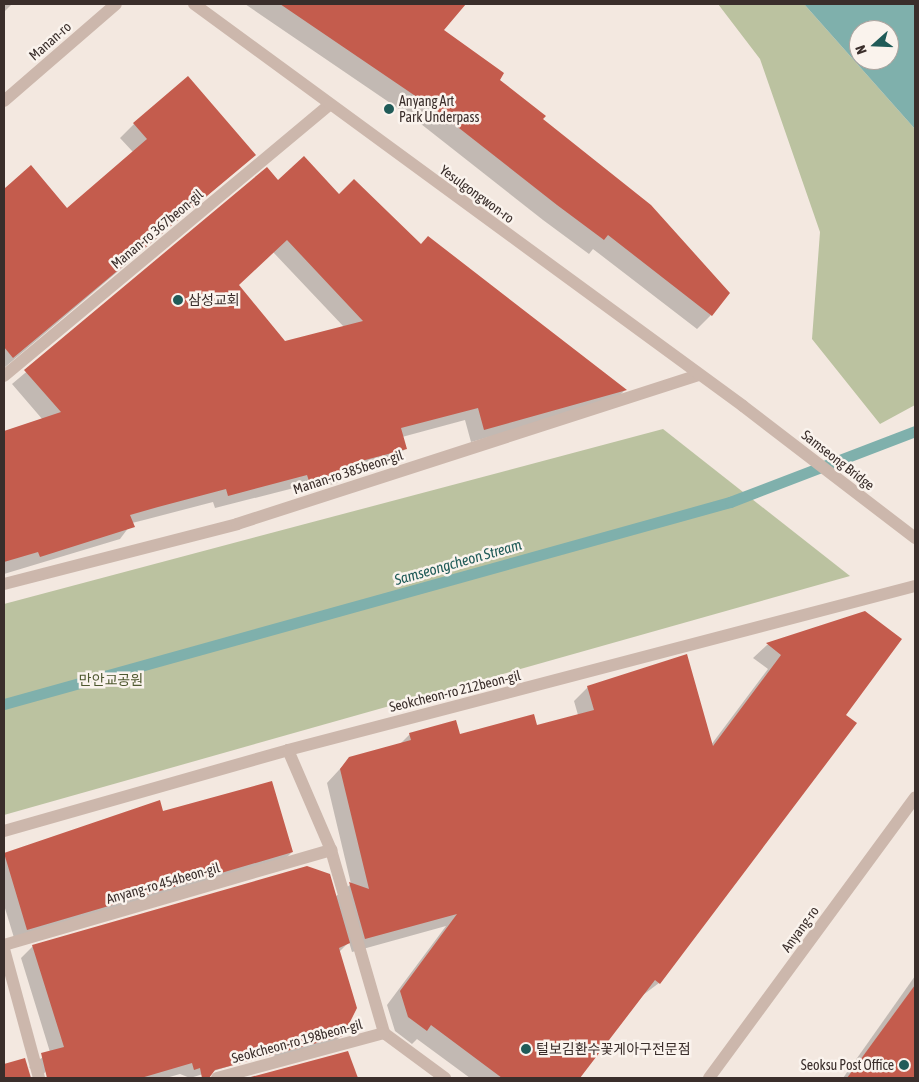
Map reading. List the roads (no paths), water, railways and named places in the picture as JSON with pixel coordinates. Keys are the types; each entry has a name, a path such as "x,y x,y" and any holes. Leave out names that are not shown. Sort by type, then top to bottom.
{"street":[{"name":"Manan-ro","path":"4,101 116,4"},
{"name":"Yesulgongwon-ro","path":"194,4 329,105 743,406"},
{"name":"Manan-ro 367beon-gil","path":"4,376 329,105"},
{"name":"Manan-ro 385beon-gil","path":"4,584 237,524 698,375"},
{"name":"Samseong Bridge","path":"743,406 915,538"},
{"name":"Seokcheon-ro 212beon-gil","path":"4,831 288,750 915,586"},
{"path":"288,750 331,850 384,1033 445,1078"},
{"name":"Anyang-ro","path":"709,1078 915,798"},
{"name":"Anyang-ro 454beon-gil","path":"4,947 331,850"},
{"path":"4,947 40,1078"},
{"name":"Seokcheon-ro 198beon-gil","path":"217,1078 384,1033"}],"water":[{"path":"804,4 915,4 915,129 863,70 899,70 899,20 849,20 849,55"}],"waterway":[{"name":"Samseongcheon Stream","path":"4,704 730,502 915,431"}],"place":[{"name":"Anyang Art Park Underpass","path":"389,109"},
{"name":"삼성교회","path":"178,300"},
{"name":"털보김환수꽃게아구전문점","path":"526,1049"},
{"name":"Seoksu Post Office","path":"904,1065"}],"park label":[{"name":"만안교공원","path":"111,680"}]}
